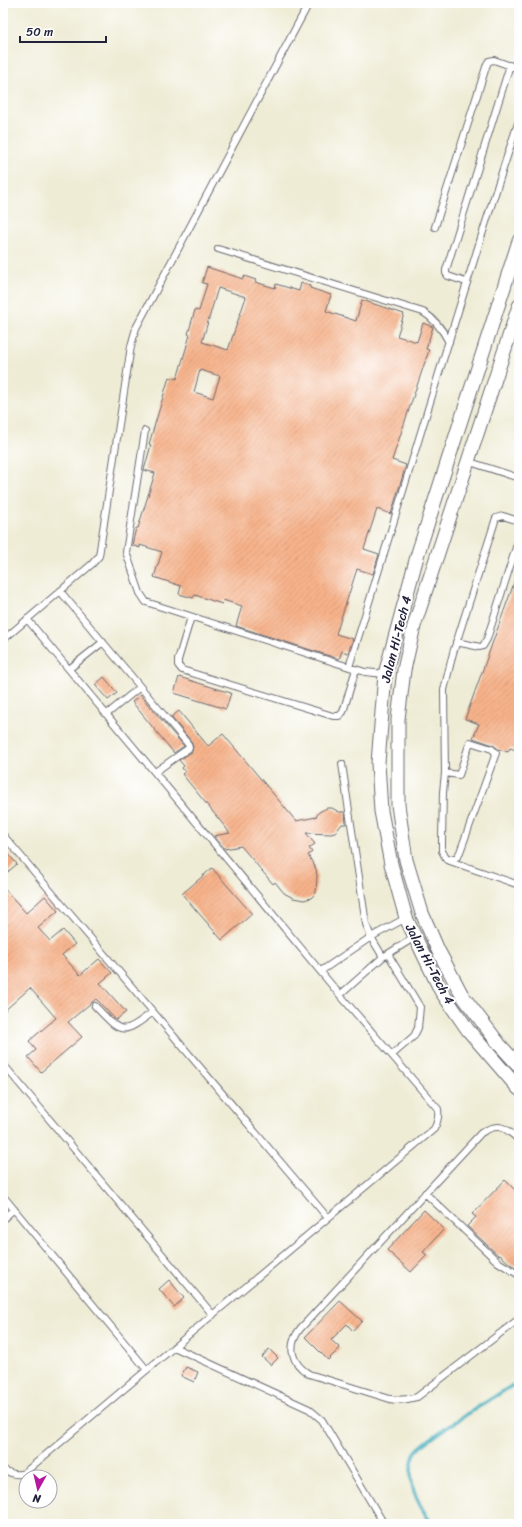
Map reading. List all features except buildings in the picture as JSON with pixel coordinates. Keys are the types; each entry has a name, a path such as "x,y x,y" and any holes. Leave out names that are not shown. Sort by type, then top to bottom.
{"street":[{"name":"Jalan Hi-Tech 4","path":"519,240 418,553 385,674 378,763 381,811 391,864 406,918 442,991 468,1030 519,1089"},
{"name":"Jalan Hi-Tech 4","path":"519,306 414,626 404,670 398,718 398,805 406,860 422,913 438,950 462,995 499,1044 519,1066"}],"lane":[{"path":"3,640 99,556 130,346 136,328 308,3"},
{"path":"435,227 487,64 489,61 494,60 519,69"},
{"path":"466,282 448,276 446,270 510,66"},
{"path":"349,667 466,282 519,120"},
{"path":"218,249 423,312 432,317 444,332 449,342"},
{"path":"145,431 126,552 140,593 146,602 365,672 385,674"},
{"path":"467,461 519,478"},
{"path":"519,522 503,516 496,518 456,642 444,690 445,773 442,840 442,851 447,860 519,884"},
{"path":"456,642 480,647 483,646 487,639 519,538"},
{"path":"60,591 189,746 189,748 155,772"},
{"path":"191,617 178,660 178,664 182,670 333,716 339,716 343,712 356,669"},
{"path":"3,1469 13,1474 24,1474 434,1129 438,1122 438,1109 340,995 27,619"},
{"path":"69,669 103,642"},
{"path":"106,714 140,687"},
{"path":"445,773 458,776 470,742 492,749 496,754 460,852 455,858 447,860"},
{"path":"342,764 366,924 371,937 386,955 420,1007 418,1028 414,1036 392,1055"},
{"path":"3,835 328,1218"},
{"path":"321,971 371,937 406,918"},
{"path":"340,995 386,955 415,937"},
{"path":"95,1006 120,1029 128,1028 154,1012"},
{"path":"3,1064 213,1315"},
{"path":"519,1140 506,1129 499,1126 481,1133 300,1329 292,1342 292,1352 295,1361 301,1370 309,1374 390,1399 400,1401 408,1400 417,1397 519,1319"},
{"path":"425,1193 498,1262 519,1275"},
{"path":"3,1196 148,1370"},
{"path":"3,1219 14,1209"},
{"path":"174,1347 309,1409 322,1420 384,1524"}],"waterway":[{"path":"432,1524 421,1508 414,1490 411,1472 415,1453 446,1428 519,1381"}]}
